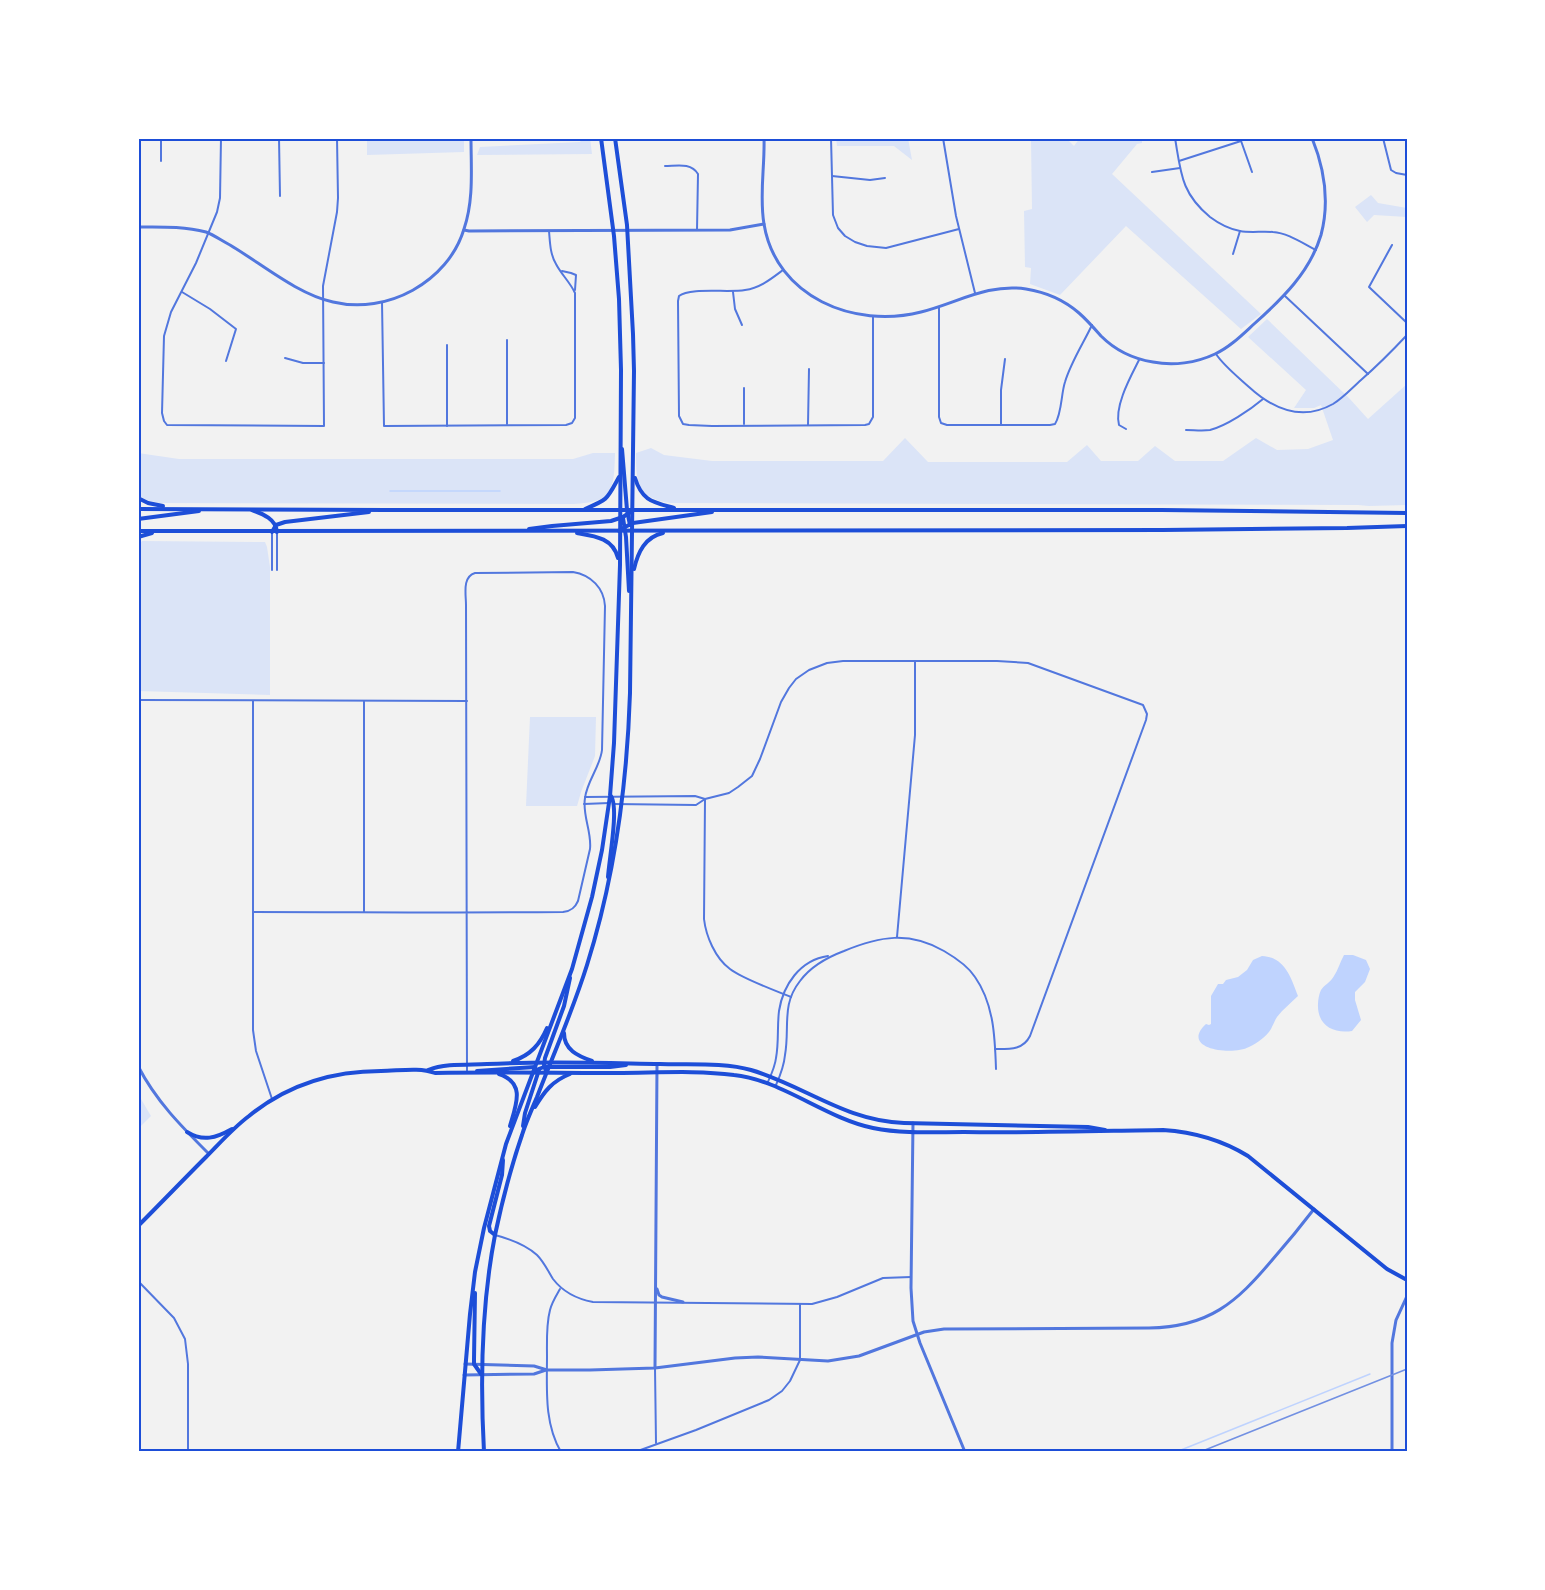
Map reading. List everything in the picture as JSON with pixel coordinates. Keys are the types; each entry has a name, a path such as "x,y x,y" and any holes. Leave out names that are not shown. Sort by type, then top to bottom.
{"main road":[{"path":"601,138 614,230 620,334 620,510"},
{"path":"550,1062 586,967 607,889 616,804 610,796 620,565 623,530 633,473 634,344 627,230 615,138"},
{"path":"522,1135 525,1113 566,997 602,850 616,804 622,796 628,747 632,531 626,514 620,421"},
{"path":"633,473 639,490 644,496 654,502 677,509"},
{"path":"580,510 605,500 620,476"},
{"path":"138,498 153,505 178,508"},
{"path":"230,508 254,511 276,525"},
{"path":"138,509 620,510 626,514"},
{"path":"138,519 208,509"},
{"path":"514,531 611,522 626,514 677,509 1407,513"},
{"path":"623,530 631,524 734,509"},
{"path":"276,525 387,510"},
{"path":"275,532 276,525"},
{"path":"138,531 1232,529 1407,526"},
{"path":"623,530 631,618"},
{"path":"138,537 158,531"},
{"path":"561,531 601,537 613,546 620,565"},
{"path":"632,575 637,557 648,540 659,534 676,531"},
{"path":"607,889 616,804"},
{"path":"428,1070 434,1067 489,1064 517,1060 527,1056 535,1049 546,1030 572,969"},
{"path":"565,1027 564,1040 569,1049 579,1057 599,1063"},
{"path":"483,1073 541,1067 550,1062 740,1067 771,1076 840,1109 880,1121 1080,1126 1114,1131"},
{"path":"489,1064 594,1073"},
{"path":"469,1072 484,1069 541,1067 616,1067 631,1064"},
{"path":"484,1452 481,1364 485,1299 495,1235 541,1067"},
{"path":"506,1144 541,1067"},
{"path":"138,1226 235,1127 272,1099 306,1083 337,1074 371,1071 428,1070 435,1073 469,1072 505,1076 516,1089 516,1104 475,1272 458,1452"},
{"path":"527,1120 544,1092 554,1082 569,1075 594,1073 734,1074 750,1077 775,1087 837,1117 886,1130 1044,1133 1164,1130 1188,1132 1222,1143 1248,1156 1387,1269 1407,1280"},
{"path":"187,1132 207,1139 221,1135 235,1127"},
{"path":"495,1235 490,1231 489,1226 502,1175 504,1150"},
{"path":"475,1272 474,1364 481,1375"}],"street":[{"path":"161,138 161,161"},
{"path":"221,138 220,198 217,212 196,263 171,312 164,336 162,413 167,424 324,426 323,286 338,198 337,138"},
{"path":"279,138 279,196"},
{"path":"138,227 182,228 209,233 280,277 323,299 350,304 382,302 420,287 434,276 455,249 464,230 470,204 471,138"},
{"path":"764,138 764,224 772,252 783,270 800,288 824,303 851,313 873,316 912,314 939,307 975,293 1003,288 1026,289 1042,293 1073,308 1113,345 1139,359 1161,364 1199,360 1216,354 1242,336 1284,296 1306,269 1321,234 1326,199 1322,165 1312,138"},
{"path":"831,138 833,215 838,228 850,239 867,246 886,248 958,229"},
{"path":"943,138 958,229 975,293"},
{"path":"1175,138 1180,168 1188,194 1218,223 1240,231 1284,234 1316,250"},
{"path":"1383,138 1391,170 1407,174"},
{"path":"1179,161 1241,140 1252,172"},
{"path":"664,166 687,166 698,174 697,230"},
{"path":"1152,172 1180,168"},
{"path":"832,176 870,180 885,178"},
{"path":"464,230 730,230 764,224"},
{"path":"549,231 551,254 574,293"},
{"path":"1233,254 1240,231"},
{"path":"1392,245 1369,287 1407,323"},
{"path":"783,270 759,286 747,290 680,294 678,301 679,416 682,423 689,426 864,425 871,423 873,417 873,316"},
{"path":"382,302 384,426 566,425 572,423 575,418 574,293 576,275 560,271"},
{"path":"181,292 210,309 236,329 226,361"},
{"path":"733,292 735,309 742,325"},
{"path":"1284,296 1368,374"},
{"path":"939,307 939,414 941,423 950,426 1055,424 1059,417 1066,378 1092,325"},
{"path":"1216,354 1263,399 1276,407 1300,412 1316,410 1337,401 1407,335"},
{"path":"507,340 507,425"},
{"path":"447,345 447,426"},
{"path":"285,358 303,363 324,363"},
{"path":"1000,425 1000,390 1005,359"},
{"path":"1126,429 1119,424 1118,416 1139,359"},
{"path":"808,369 808,425"},
{"path":"744,388 744,425"},
{"path":"1186,430 1207,430 1221,426 1263,399"},
{"path":"275,532 277,570"},
{"path":"272,570 275,532"},
{"path":"253,912 364,912 466,912 563,912 572,909 578,901 591,843 584,804 585,796 601,758 604,701 604,599 600,589 591,579 573,572 475,573 468,577 466,605 466,701 466,912 466,1065 469,1072"},
{"path":"584,804 696,805 705,799 729,793 738,788 752,776 781,702 789,688 808,670 827,663 843,661 1028,663 1143,705 1148,714 1030,1036 1026,1043 1018,1047 995,1049"},
{"path":"897,937 915,735 915,661"},
{"path":"138,700 466,701"},
{"path":"253,701 253,1030 256,1051 272,1099"},
{"path":"364,701 364,912"},
{"path":"585,796 695,796 705,799"},
{"path":"705,799 705,928 710,941 717,955 729,969 791,996"},
{"path":"775,1087 785,1055 786,1013 791,996 802,978 831,956 870,941 897,937 918,940 941,949 965,965 975,977 990,1008 996,1069"},
{"path":"767,1084 777,1057 779,1010 792,977 805,965 821,957 831,956"},
{"path":"656,1445 657,1064"},
{"path":"138,1066 164,1107 209,1154"},
{"path":"912,1123 911,1309 917,1335 965,1452"},
{"path":"464,1375 534,1374 547,1370 655,1368 758,1357 828,1361 859,1356 917,1335 944,1329 1164,1328 1201,1319 1228,1305 1255,1281 1314,1209"},
{"path":"495,1235 516,1241 533,1252 561,1288 574,1297 590,1302 812,1304 830,1300 883,1278 911,1277"},
{"path":"656,1274 659,1295 666,1299 683,1302"},
{"path":"138,1281 174,1318 185,1339 188,1364 188,1452"},
{"path":"561,1288 553,1301 548,1317 547,1370 549,1419 553,1436 561,1452"},
{"path":"1392,1452 1392,1343 1396,1320 1407,1296"},
{"path":"635,1452 769,1400 782,1391 790,1381 800,1360 800,1304"},
{"path":"465,1364 534,1366 547,1370"}],"shaded area":[{"path":"367,138 464,138 464,152 367,155"},
{"path":"583,138 590,138 592,154 477,155 480,147 580,142"},
{"path":"836,138 908,138 912,160 894,146 837,146"},
{"path":"1029,138 1066,138 1074,146 1080,138 1142,138 1142,143 1137,144 1112,174 1261,314 1241,329 1126,226 1060,295 1030,284 1031,268 1025,267 1024,211 1032,209 1031,140"},
{"path":"1371,195 1378,203 1407,208 1407,217 1374,215 1367,222 1355,207"},
{"path":"1267,319 1368,419 1407,384 1407,505 670,503 659,501 645,493 638,481 636,453 651,448 664,455 712,461 883,461 905,438 928,462 1067,462 1087,445 1101,461 1138,461 1155,446 1175,461 1223,461 1256,438 1277,450 1308,449 1333,440 1321,405 1314,408 1294,408 1306,390 1248,337"},
{"path":"138,453 179,459 573,459 593,453 615,453 614,477 608,493 595,501 570,504 160,503 146,500 138,495"},
{"path":"142,541 265,542 270,567 270,695 138,691 138,546"},
{"path":"530,717 596,717 595,756 577,806 526,806"},
{"path":"138,1094 151,1116 138,1129"}],"water":[{"path":"1344,955 1353,955 1366,960 1370,969 1365,982 1355,992 1361,1020 1352,1031 1345,1032 1323,1023 1318,1011 1321,990 1333,978"},
{"path":"1262,956 1270,957 1282,964 1298,996 1279,1014 1267,1035 1249,1047 1231,1051 1203,1045 1199,1039 1199,1033 1206,1024 1211,1024 1211,996 1218,984 1238,977 1247,970 1253,960"}],"waterway":[{"path":"390,491 500,491"},
{"path":"1176,1452 1370,1374"}],"railway":[{"path":"1200,1452 1407,1369"}]}
